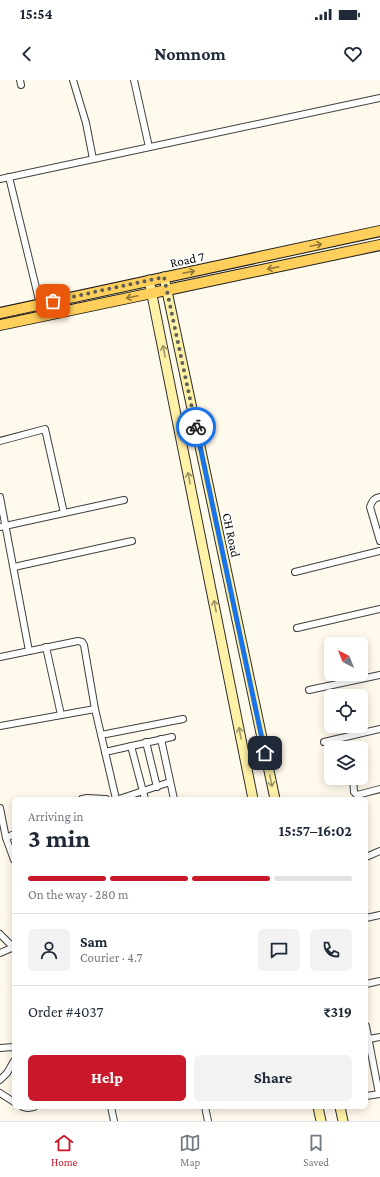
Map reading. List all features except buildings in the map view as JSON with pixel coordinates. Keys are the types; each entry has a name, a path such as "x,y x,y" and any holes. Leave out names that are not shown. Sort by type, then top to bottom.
{"main road":[{"name":"Road 7","path":"0,313 380,231"},
{"name":"Road 7","path":"0,324 380,245"}],"street":[{"path":"73,80 86,123 93,159"},
{"path":"134,80 149,147"},
{"path":"0,179 380,98"},
{"path":"9,177 40,304"},
{"name":"CH Road","path":"164,277 275,797"},
{"path":"149,280 253,797"},
{"path":"0,441 45,429 64,513"},
{"path":"0,497 3,526 14,567 29,651"},
{"path":"380,497 375,498 370,507 380,541"},
{"path":"3,526 124,500"},
{"path":"14,567 132,541"},
{"path":"295,572 380,551"},
{"path":"296,628 380,609"},
{"path":"0,657 78,640 82,642 84,645 95,709 116,797"},
{"path":"46,647 61,715"},
{"path":"310,690 380,675"},
{"path":"0,726 95,709"},
{"path":"101,735 182,719"},
{"path":"328,741 380,729"},
{"path":"105,752 172,737"},
{"path":"161,739 174,797"},
{"path":"146,742 157,787"},
{"path":"131,746 144,797"},
{"path":"124,797 170,782"},
{"path":"354,785 354,792 357,795 380,789"},
{"path":"0,808 6,838 12,854"},
{"path":"6,838 12,835"},
{"path":"368,856 380,850"},
{"path":"368,918 380,915"},
{"path":"0,934 12,945"},
{"path":"0,954 12,948"},
{"path":"368,984 380,981"},
{"path":"368,1096 379,1094 368,1040 380,1037"},
{"path":"0,1048 12,1047"},
{"path":"0,1080 7,1073 12,1064"},
{"path":"0,1094 12,1101"},
{"path":"111,1109 114,1121"},
{"path":"205,1109 208,1121"},
{"path":"318,1109 320,1121"},
{"path":"340,1109 343,1121"}],"way so far":[{"path":"53,301 164,277 196,427"}],"route":[{"path":"196,427 265,753"}]}
